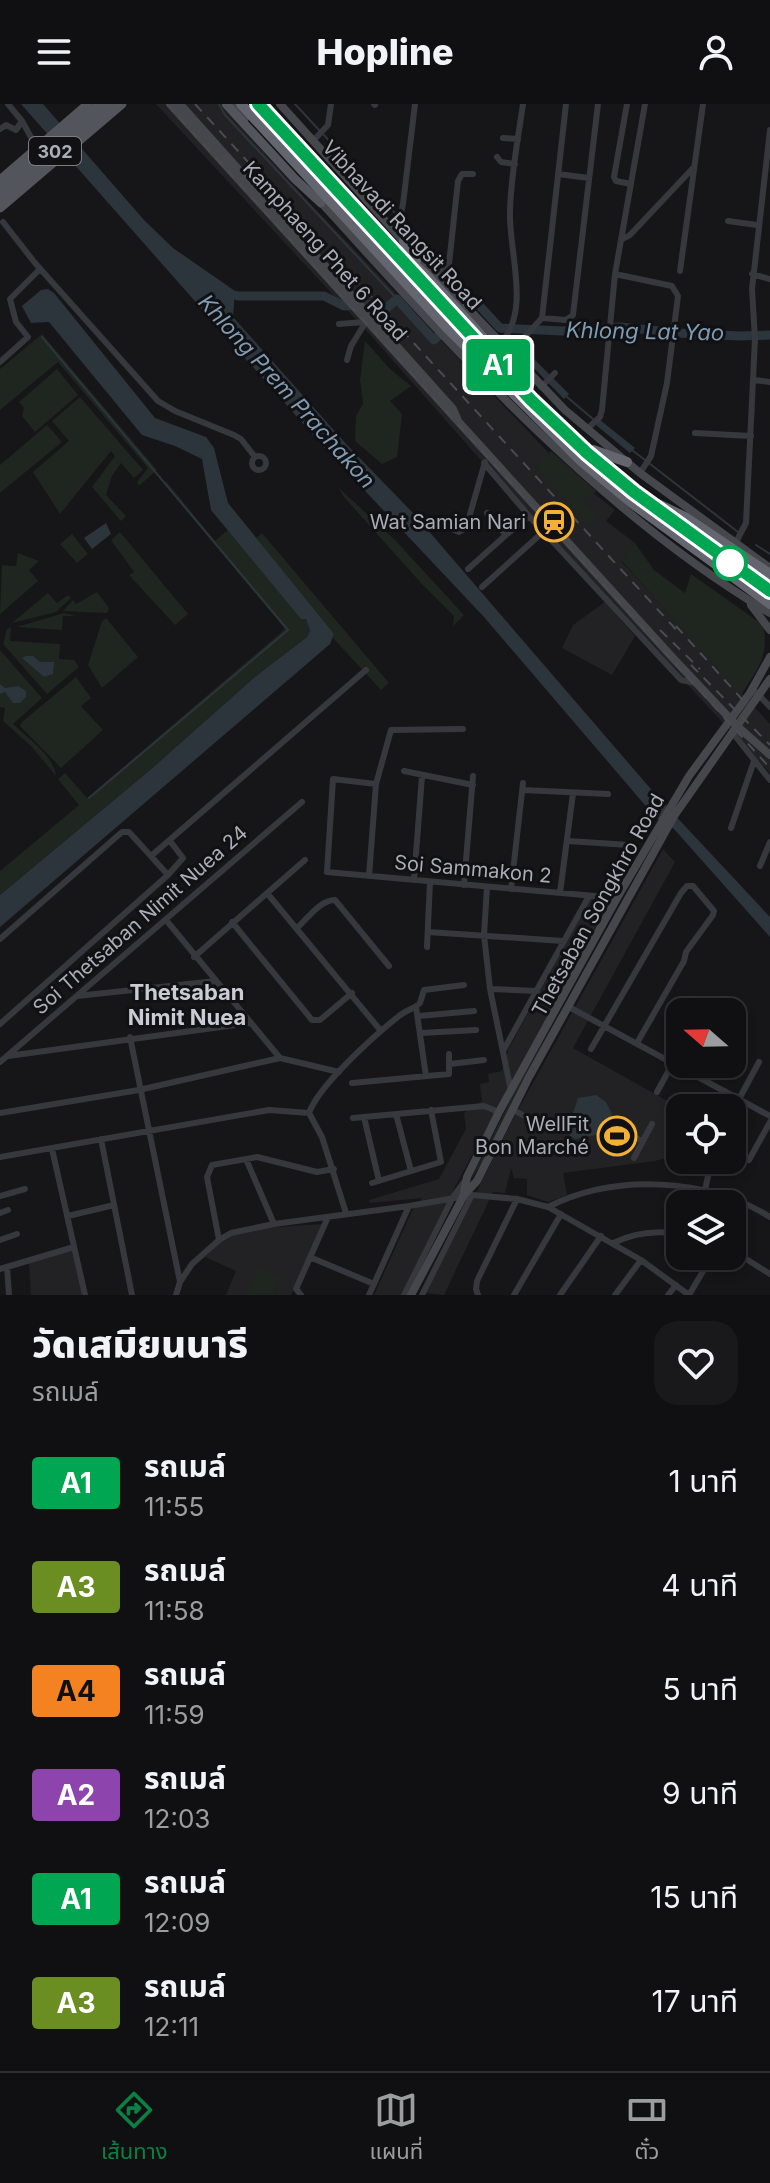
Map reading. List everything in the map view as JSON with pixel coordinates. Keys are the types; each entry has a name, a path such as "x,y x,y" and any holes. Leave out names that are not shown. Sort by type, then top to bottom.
{"highway":[{"path":"243,104 309,178 374,241 581,459 770,602"},
{"name":"Vibhavadi Rangsit Road","path":"243,104 403,279 444,330 581,461 629,501 770,602"},
{"path":"258,104 531,400 634,492 770,591"},
{"name":"Vibhavadi Rangsit Road","path":"265,104 400,251 433,277 536,395 593,450 638,488 770,584"},
{"path":"404,241 433,277"},
{"path":"379,265 403,279"},
{"path":"593,450 627,462"},
{"path":"634,492 685,517 770,574"}],"main road":[{"path":"0,180 88,104"},
{"name":"302","path":"0,190 100,104"},
{"name":"302","path":"0,199 110,104"},
{"path":"0,208 122,104"},
{"path":"229,104 295,179 321,203"}],"street":[{"path":"8,104 37,148"},
{"name":"Kamphaeng Phet 6 Road","path":"170,104 351,298"},
{"name":"Kamphaeng Phet 6 Road","path":"180,104 361,310 453,409 488,460 734,727"},
{"name":"Vibhavadi Rangsit Road","path":"280,104 319,136 396,220 404,241"},
{"path":"319,136 329,122 331,104"},
{"path":"396,220 415,104"},
{"path":"502,341 513,325 516,277 510,213 523,104"},
{"path":"515,348 542,318 566,104"},
{"path":"542,318 566,320 573,315 598,104"},
{"path":"627,104 614,177 616,181 631,184"},
{"path":"593,423 611,328 615,274 645,104"},
{"path":"680,271 703,104"},
{"path":"0,129 6,125 16,130 22,121"},
{"path":"735,544 746,523 754,380 752,274 757,225 767,178 770,130"},
{"path":"503,138 518,139"},
{"path":"497,157 501,162 515,164"},
{"path":"621,240 630,235 696,165"},
{"path":"433,277 449,264 458,181 462,174 473,174"},
{"path":"558,174 589,178"},
{"name":"Vibhavadi Rangsit Road","path":"321,203 538,431 679,552 770,613"},
{"path":"728,221 757,225"},
{"path":"3,222 40,269 158,401 241,439 255,457"},
{"path":"0,362 28,337 16,322 10,299 40,269"},
{"path":"615,274 672,286 678,296 675,337 665,393 650,459 642,470"},
{"path":"752,274 770,279"},
{"name":"Kamphaeng Phet 6 Road","path":"361,310 365,321 448,412 457,418"},
{"name":"Vibhavadi Rangsit Road","path":"464,312 515,348 543,385 593,423 627,462 642,470 770,568"},
{"path":"339,324 365,321"},
{"path":"347,360 365,321"},
{"path":"543,385 554,374"},
{"path":"754,380 770,382"},
{"path":"695,433 751,436"},
{"path":"488,460 543,532 681,680 696,683"},
{"path":"445,526 459,532 465,531 488,460"},
{"path":"487,513 506,535"},
{"path":"468,569 529,516"},
{"path":"482,587 543,532"},
{"path":"744,598 770,630"},
{"name":"Thetsaban Songkhro Road","path":"422,1295 463,1196 467,1177 499,1112 565,1005 688,786 734,727 756,692 770,657"},
{"path":"151,856 366,670"},
{"name":"Thetsaban Songkhro Road","path":"756,692 770,679"},
{"path":"756,692 770,707"},
{"path":"734,727 770,755"},
{"path":"734,727 770,761"},
{"path":"734,727 754,761 770,780"},
{"path":"369,876 376,784 391,730 463,729"},
{"path":"731,828 754,761"},
{"path":"404,771 473,785"},
{"path":"414,880 422,776"},
{"path":"464,885 473,776"},
{"name":"Soi Sammakon 2","path":"376,784 333,779 326,871 617,898"},
{"path":"511,889 523,786 608,794"},
{"path":"560,893 573,793"},
{"name":"Soi Thetsaban Nimit Nuea 24","path":"0,1062 302,802"},
{"path":"0,939 122,832 129,832 168,875"},
{"path":"0,1024 168,875 183,858 170,841"},
{"path":"568,841 629,845"},
{"path":"760,866 770,842"},
{"name":"Thetsaban Songkhro Road","path":"404,1295 463,1196 477,1181 617,898 651,849"},
{"path":"194,957 305,860"},
{"path":"427,947 430,882"},
{"path":"591,1049 687,886 693,886 714,911 713,915 686,952 684,961 637,1043"},
{"path":"487,887 484,935 490,989 511,1091"},
{"path":"267,893 381,1031"},
{"path":"503,1051 589,896"},
{"path":"297,928 322,904 329,899 335,900 389,966"},
{"path":"166,920 280,1058"},
{"path":"232,922 312,1020 320,1020 352,993"},
{"path":"428,932 563,941"},
{"path":"77,996 216,981"},
{"path":"426,1076 416,1007 424,990 464,985"},
{"path":"490,989 537,991"},
{"path":"565,1005 666,1060"},
{"path":"346,1213 334,1169 309,1113 339,1072 381,1031 408,1009 416,1007"},
{"path":"419,1016 474,1011"},
{"path":"7,1056 250,1023"},
{"path":"421,1033 476,1030"},
{"path":"130,1037 180,1282"},
{"path":"352,1083 449,1074 449,1054"},
{"path":"0,1113 139,1090 280,1058 339,1072"},
{"path":"450,1064 484,1060"},
{"path":"742,1094 759,1062"},
{"path":"657,1092 666,1075"},
{"path":"702,1078 730,1094"},
{"path":"746,1104 770,1119 749,1160"},
{"path":"353,1118 484,1106 499,1112"},
{"path":"512,1109 526,1117"},
{"path":"0,1157 269,1110 309,1113"},
{"path":"364,1117 375,1182 442,1161 431,1110"},
{"path":"396,1114 411,1171"},
{"path":"634,1158 652,1124"},
{"path":"602,1146 616,1131 643,1141"},
{"path":"101,1139 132,1295"},
{"path":"52,1149 85,1295"},
{"path":"219,1240 207,1177 212,1165 263,1158 317,1172 334,1169"},
{"path":"246,1159 274,1224"},
{"path":"548,1207 580,1195 642,1184 705,1190 708,1174"},
{"path":"0,1196 25,1189"},
{"path":"176,1295 180,1282 192,1264 231,1233 463,1196 517,1199 548,1207 641,1260 689,1295 704,1270"},
{"name":"Thetsaban Songkhro Road","path":"411,1295 463,1196"},
{"path":"478,1295 477,1281 517,1199"},
{"path":"746,1203 770,1217"},
{"path":"68,1216 114,1205"},
{"path":"369,1295 409,1206"},
{"path":"0,1213 8,1210"},
{"path":"514,1295 561,1214"},
{"path":"301,1295 296,1289 328,1217"},
{"path":"613,1243 649,1232 666,1233"},
{"path":"0,1240 17,1234"},
{"path":"560,1295 601,1236"},
{"path":"9,1295 3,1268 74,1247"},
{"path":"312,1258 374,1284"},
{"path":"746,1259 770,1274"},
{"path":"615,1295 641,1260"},
{"path":"668,1295 676,1285"}],"shaded area":[{"path":"156,104 220,104 307,200 566,471 615,510 606,521 635,543 621,561 770,724 770,773 539,526 373,338"},
{"path":"42,334 157,470 139,486 137,482 148,468 58,362 0,410 0,369"},
{"path":"365,341 390,369 411,386 390,401 402,414 397,457 382,464 355,441 356,416 363,404 360,380"},
{"path":"57,369 78,395 35,432 22,416 24,408 19,402"},
{"path":"80,397 143,470 134,478 121,463 112,476 106,495 126,516 121,521 92,487 115,456 111,451 60,514 33,472 69,441 52,421"},
{"path":"47,425 62,442 0,493 0,465"},
{"path":"551,451 596,491 584,502 598,518 589,526 535,466"},
{"path":"166,481 215,541 228,530 301,618 306,619 310,632 0,895 0,871 79,805 58,779 65,773 87,798 285,629 165,485"},
{"path":"339,488 396,541 464,615 453,626 454,616 421,583"},
{"path":"120,532 188,614 175,625 129,575 134,572 111,540"},
{"path":"262,533 389,683 381,690 333,638 333,634 256,538"},
{"path":"72,534 88,554 77,563 60,544"},
{"path":"635,543 654,570 685,593 691,574 763,625 763,654 741,695 621,560"},
{"path":"18,553 39,561 29,570 38,581 0,614 2,565 16,566"},
{"path":"97,592 109,608 107,613 63,611 73,600 76,604"},
{"path":"48,593 57,603 68,595 71,598 56,612 12,623"},
{"path":"605,602 635,636 612,675 562,648 573,625"},
{"path":"64,613 76,616 63,616 62,630 17,627"},
{"path":"106,618 138,657 102,688 88,665 102,621"},
{"path":"11,627 10,641 60,644 59,659 74,660 79,667 47,694 3,644 7,629"},
{"path":"0,650 42,698 13,724 46,755 56,776 32,747 3,721 5,708 0,707"},
{"path":"76,677 91,698 81,706 103,730 61,768 20,726"},
{"path":"663,849 675,862 573,1048 666,1100 666,1158 563,1173 567,1195 548,1202 527,1195 527,1179 514,1178 511,1168 505,1193 493,1192 444,1295 426,1293 514,1117"},
{"path":"615,893 456,1185 401,1295 374,1295 412,1211 422,1198 370,1203 369,1200 439,1179 466,1129 464,1113 482,1101 480,1084 489,1082 488,1074 502,1071 508,1050 591,897"},
{"path":"561,1010 483,1161 469,1183 516,1089"},
{"path":"323,1224 291,1295 226,1295 236,1271 205,1257 233,1234 263,1228"},
{"path":"73,1250 83,1295 31,1295 29,1263"},
{"path":"258,1267 280,1277 273,1295 246,1295"}],"water":[{"name":"Khlong Prem Prachakon","path":"21,104 43,104 144,220 173,248 235,291 233,317 347,445 414,514 656,795 770,917 770,937 674,829 656,818 484,617 320,443"},
{"path":"48,289 155,418 206,437 214,448 228,503 334,634 330,644 0,927 0,895 149,771 256,676 307,637 310,631 306,619 301,619 211,510 202,459 142,435 49,322 31,323 22,306 41,290"},
{"path":"534,359 569,394 564,399 530,364"},
{"path":"600,420 635,448 630,453 596,425"},
{"path":"106,523 111,534 92,549 84,538"},
{"path":"33,656 40,662 54,662 53,674 44,677 22,658"},
{"path":"0,684 5,688 18,686 26,691 26,697 20,703 13,703 5,692 0,694"},
{"path":"596,1095 606,1102 612,1114 606,1133 575,1139 570,1136 568,1128 578,1098"}],"waterway":[{"path":"219,104 225,115 397,299"},
{"path":"295,104 319,130"},
{"path":"323,134 443,266"},
{"path":"447,270 476,302"},
{"name":"Khlong Lat Yao","path":"226,293 238,296 324,296 344,306 375,304 382,312 397,299 434,340 476,302 500,328 562,331 619,327 679,333 770,335"},
{"path":"42,337 288,630 89,798"},
{"path":"509,337 532,361"},
{"path":"567,397 593,419"},
{"path":"632,450 738,532"},
{"path":"756,545 770,554"}],"railway":[{"path":"167,104 770,768"},
{"path":"195,104 681,635"},
{"path":"676,626 748,706"},
{"path":"660,630 700,669"},
{"path":"691,665 770,745"}],"bus line":[{"name":"A1","path":"258,104 531,400 634,492 770,591"}],"place":[{"name":"Wat Samian Nari","path":"554,522"},
{"name":"WellFit Bon Marché","path":"617,1136"}],"district":[{"name":"Thetsaban Nimit Nuea","path":"187,1004"}]}
